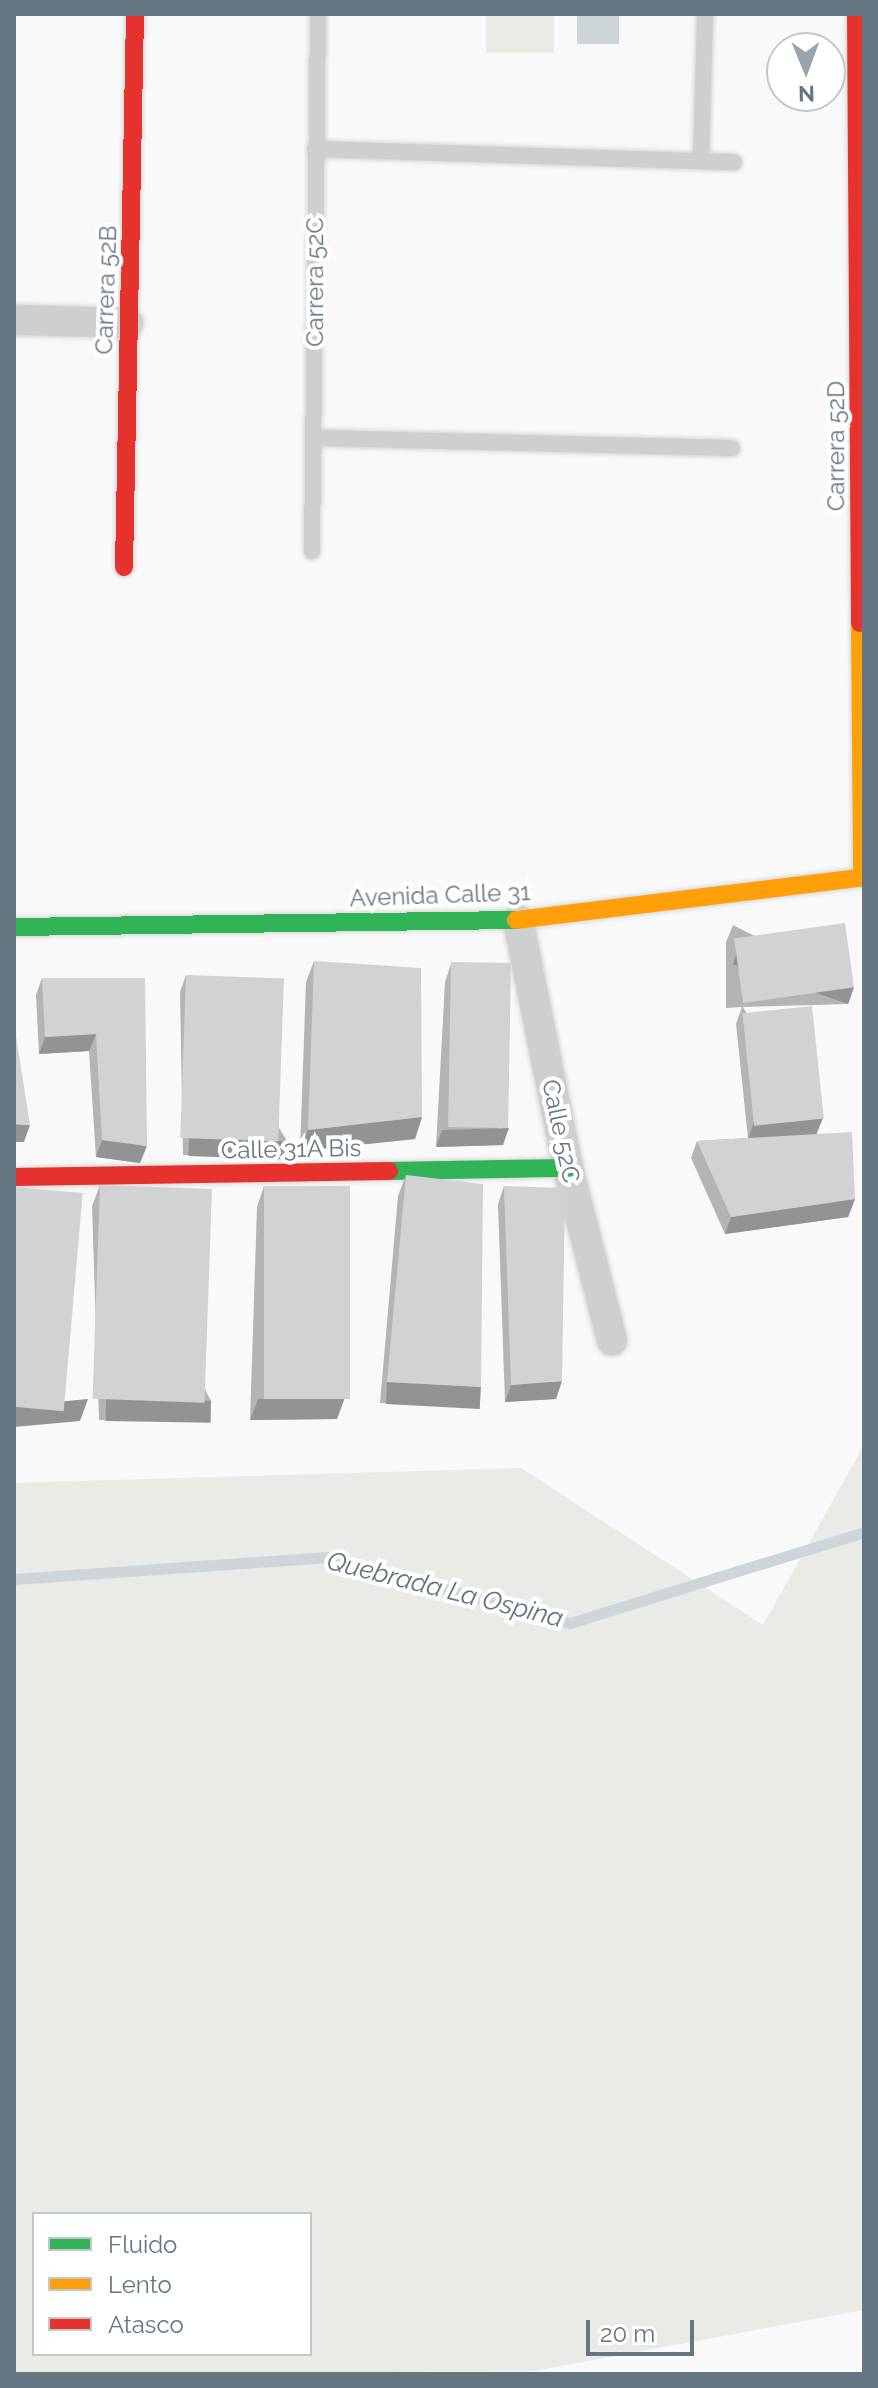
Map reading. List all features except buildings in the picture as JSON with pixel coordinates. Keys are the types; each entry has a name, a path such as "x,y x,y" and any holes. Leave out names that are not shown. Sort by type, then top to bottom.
{"street":[{"name":"Carrera 52B","path":"124,567 135,14"},
{"name":"Carrera 52D","path":"856,14 862,204 863,877"},
{"path":"14,320 128,323"},
{"name":"Avenida Calle 31","path":"14,927 518,920 863,877"},
{"name":"Calle 52C","path":"518,920 568,1168 612,1340"},
{"name":"Calle 31A Bis","path":"14,1177 568,1168"}],"lane":[{"name":"Carrera 52C","path":"312,551 316,438 318,14"},
{"path":"701,159 705,14"},
{"path":"315,149 734,162"},
{"path":"316,438 732,448"}],"shaded area":[{"path":"486,14 554,14 554,53 486,53"},
{"path":"577,14 619,14 619,44 577,44"},
{"path":"864,1445 864,2310 534,2371 14,2374 14,1483 521,1468 763,1625"}],"waterway":[{"name":"Quebrada La Ospina","path":"14,1579 328,1557 570,1623 864,1532"}],"traffic: fast":[{"path":"14,927 516,920"},
{"path":"389,1171 568,1168"}],"traffic: slow":[{"path":"860,623 862,877"},
{"path":"516,920 864,877"}],"traffic: jam":[{"path":"124,567 135,14"},
{"path":"856,14 860,623"},
{"path":"14,1177 389,1171"}]}
